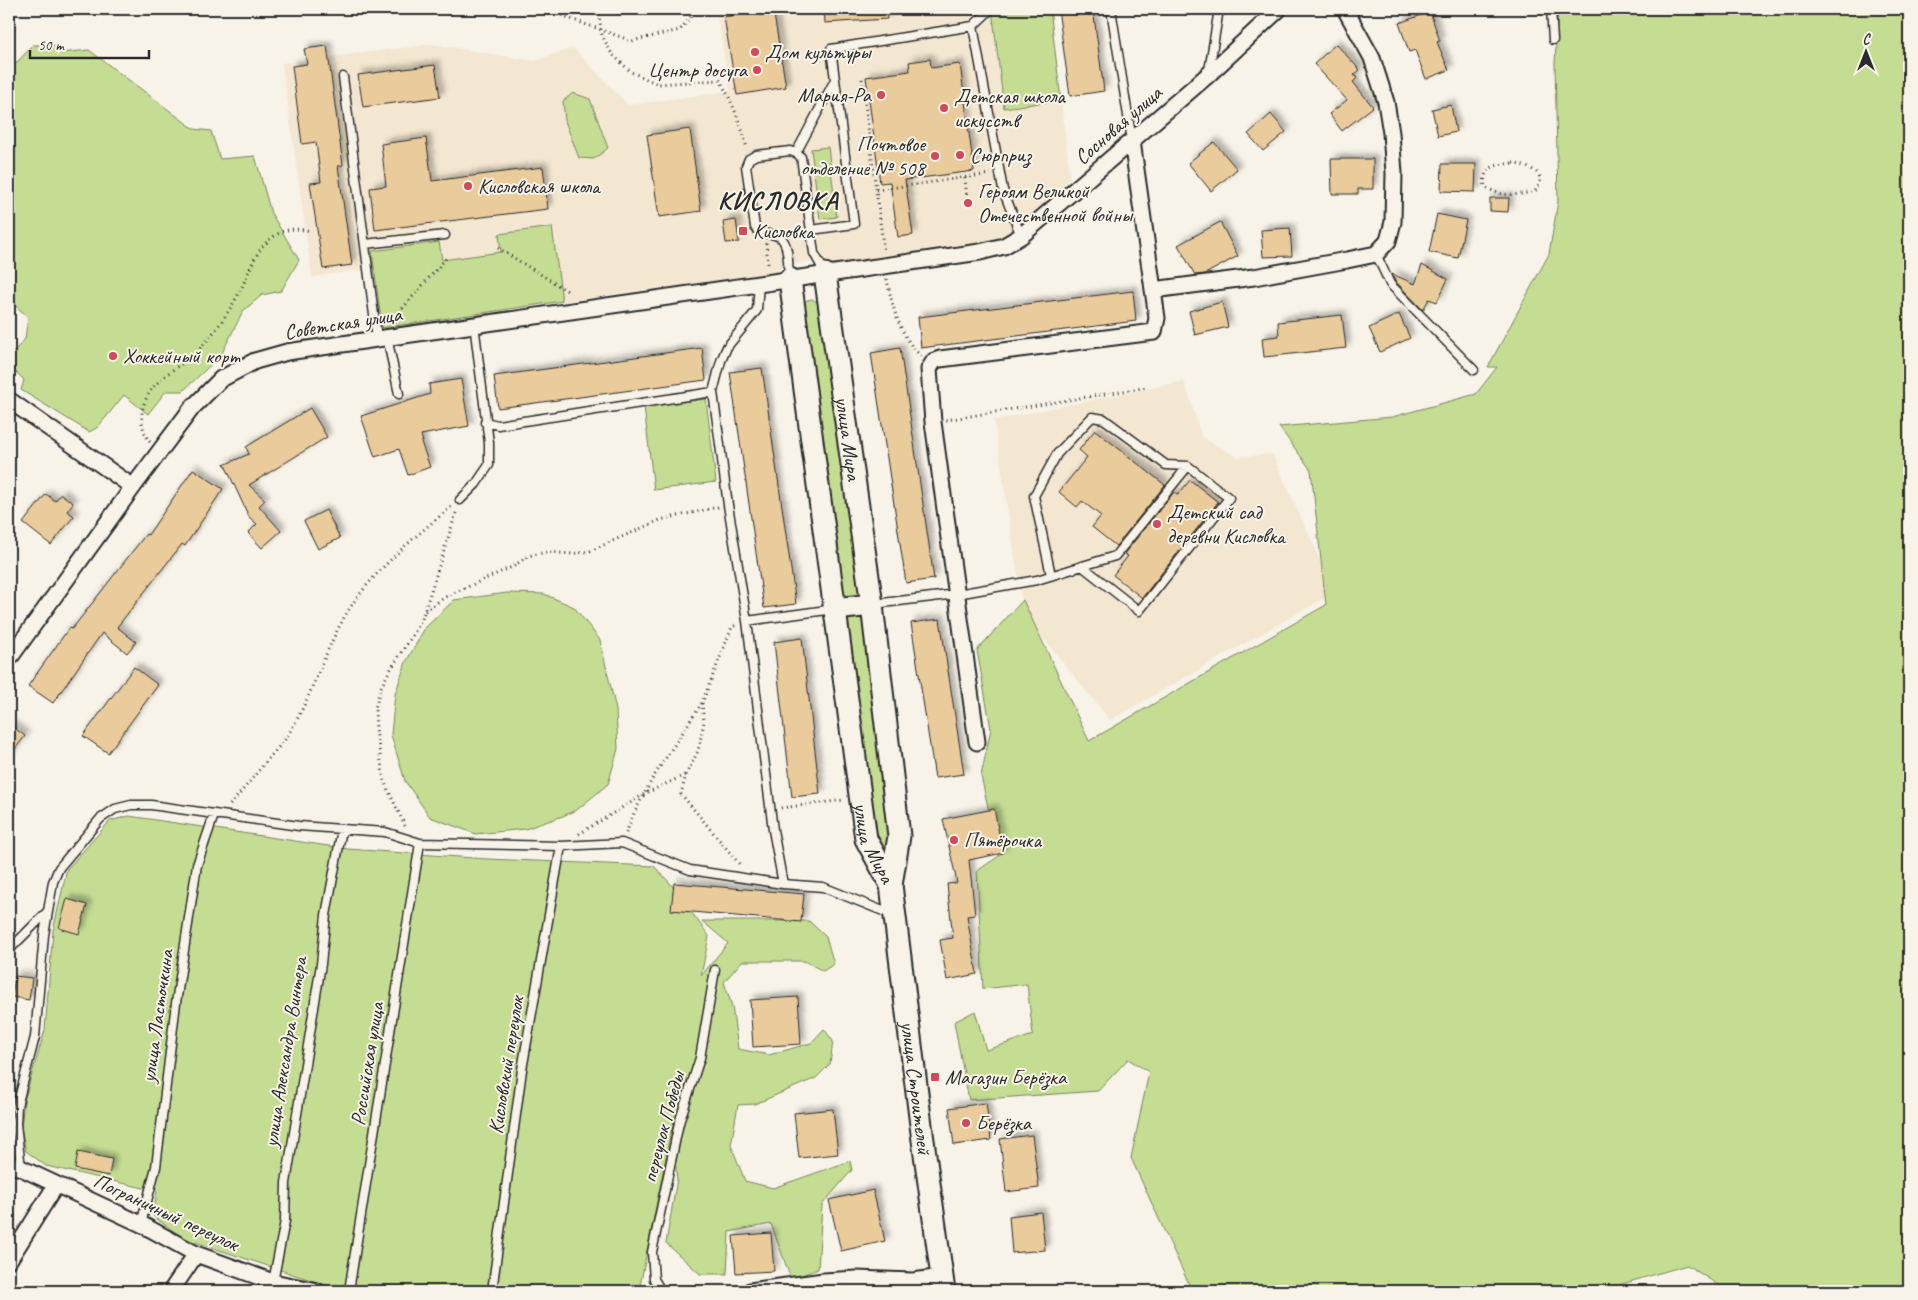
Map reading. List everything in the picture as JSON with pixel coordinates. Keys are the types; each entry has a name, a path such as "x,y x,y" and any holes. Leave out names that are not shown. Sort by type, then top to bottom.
{"street":[{"name":"Сосновая улица","path":"825,274 980,252 1004,246 1021,236 1132,141 1208,75 1279,9"},
{"path":"1153,290 1254,276 1376,254 1388,241 1393,222 1394,173 1386,102 1372,58 1345,9"},
{"path":"977,742 933,422 929,369 931,364 940,359 1154,332 1157,318 1132,141"},
{"name":"Советская улица","path":"9,659 158,452 192,408 221,379 254,361 286,352 382,337 825,274"},
{"name":"улица Мира","path":"825,274 872,605 899,836 891,885"},
{"name":"улица Мира","path":"790,279 866,839 891,885"},
{"path":"9,400 133,487"},
{"path":"835,608 872,605"},
{"name":"улица Строителей","path":"891,885 924,1152 943,1284"},
{"name":"Пограничный переулок","path":"15,1166 141,1224 196,1254 274,1282 299,1289 317,1291"},
{"path":"9,1260 56,1185"},
{"path":"171,1291 196,1254"},
{"path":"750,1291 824,1281 913,1281 943,1284"}],"lane":[{"path":"811,230 854,224 831,49 973,26 991,9"},
{"path":"1111,9 1132,141"},
{"path":"1208,75 1219,9"},
{"path":"1551,9 1553,40"},
{"path":"973,26 1003,190 1021,236"},
{"path":"343,77 365,244 382,337 399,394"},
{"path":"796,152 835,80"},
{"path":"790,279 784,242 778,236 766,235 756,230 754,224 746,170 749,159 756,155 790,151 796,152 802,160 815,258 825,274"},
{"path":"365,244 445,236"},
{"path":"1376,254 1390,284 1474,370"},
{"path":"760,283 757,310 727,347 721,360 713,392 728,505 747,621 782,884"},
{"path":"460,500 476,484 489,465 489,443 474,324"},
{"path":"485,422 498,425 713,392"},
{"path":"1051,575 1034,496 1057,454 1092,417 1104,418 1166,465 1188,466 1229,498 1139,611 1082,566"},
{"path":"872,605 957,594 1037,580 1115,556 1188,466"},
{"path":"747,621 830,611 835,608"},
{"name":"Пограничный переулок","path":"15,1166 17,1106 35,1037 44,935 53,882 59,868 100,820 115,809 132,805 151,805 218,815 385,832 416,842 561,846 622,842"},
{"name":"улица Ласточкина","path":"141,1224 156,1167 176,1003 197,865 218,815"},
{"name":"улица Александра Винтера","path":"274,1282 285,1221 286,1183 321,964 326,915 342,829"},
{"name":"Российская улица","path":"349,1291 416,842"},
{"path":"622,842 690,870 782,884 823,887 894,915"},
{"name":"Кисловский переулок","path":"492,1291 522,1070 561,846"},
{"path":"9,950 48,911"},
{"name":"переулок Победы","path":"661,1291 654,1280 652,1252 679,1123 700,1058 715,970"},
{"path":"894,1291 913,1281"}],"path":[{"path":"543,9 632,41 680,30 697,9"},
{"path":"598,9 601,31 612,54 631,72 658,84 720,80 732,102 742,127 749,159"},
{"path":"862,79 892,299 901,327 911,347 931,364"},
{"path":"1513,163 1528,167 1536,172 1541,179 1536,191 1510,196 1494,193 1485,188 1484,179 1487,170 1492,166 1513,163"},
{"path":"876,190 1000,173"},
{"path":"965,178 967,199"},
{"path":"158,452 143,427 142,416 145,400 154,386 198,351 212,335 234,302 263,245 274,236 287,230 296,228 311,231"},
{"path":"766,235 768,264"},
{"path":"498,248 569,292"},
{"path":"396,316 448,256"},
{"path":"933,422 1148,387"},
{"path":"416,842 384,780 376,729 375,709 380,688 421,622 460,500"},
{"path":"218,815 288,736 340,624 377,572 410,540 460,500"},
{"path":"424,612 446,597 514,566 528,556 547,552 572,554 590,550 660,520 728,505"},
{"path":"622,842 634,813 654,776 702,703 732,627 747,621"},
{"path":"702,703 704,722 698,751 686,775 681,794 753,880"},
{"path":"561,846 646,793 686,775"},
{"path":"771,809 848,800"}],"shaded area":[{"path":"716,9 992,9 1004,108 1061,100 1070,178 1028,218 999,240 971,247 837,265 831,265 825,260 784,265 779,271 765,275 650,289 382,328 374,268 312,277 282,63 433,44 534,61 573,48 628,105 730,91"},
{"name":"Детский сад деревни Кисловка","path":"1184,381 1202,437 1238,457 1272,454 1335,592 1110,720 1024,615 994,420"}],"green space":[{"path":"992,9 1050,9 1061,100 1004,108"},
{"path":"1558,9 1639,9 1642,15 1650,9 1909,9 1909,1291 1723,1291 1723,1288 1687,1265 1598,1291 1192,1291 1131,1158 1149,1072 1128,1059 1098,1091 969,1100 954,1022 975,1011 986,1050 1033,1035 1027,984 983,989 977,871 999,856 981,776 991,729 977,650 1023,600 1089,741 1326,605 1311,470 1279,427 1392,417 1476,394 1497,367 1488,367 1549,254 1558,201 1555,63"},
{"path":"33,45 54,45 60,53 89,50 194,129 211,131 220,159 255,156 271,213 299,260 281,291 262,295 243,311 221,355 183,391 166,391 148,414 124,395 98,427 89,432 21,390 24,380 9,365 9,357 25,339 28,317 9,300 9,71"},
{"path":"573,93 590,99 608,148 594,159 579,158 565,121 563,101"},
{"path":"828,147 837,217 820,219 811,149"},
{"path":"552,227 562,301 382,328 372,251 439,242 442,260 501,252 499,234"},
{"path":"812,299 817,302 819,307 860,592 859,597 846,599 843,594 803,304 807,300"},
{"path":"706,399 716,482 654,490 644,407"},
{"path":"507,593 544,594 574,607 600,640 616,710 618,749 608,784 578,809 525,829 476,834 430,817 405,781 391,735 395,694 406,662 425,628 454,600"},
{"path":"850,616 862,616 863,619 890,845 884,850 874,842 848,623"},
{"path":"129,816 348,849 487,859 654,866 670,883 709,936 701,976 728,943 702,921 809,921 826,937 834,964 823,971 804,961 742,961 724,982 732,1006 738,1049 769,1055 811,1043 824,1029 833,1041 830,1064 816,1078 755,1104 738,1105 731,1145 745,1181 773,1188 850,1161 852,1170 822,1205 818,1269 791,1279 771,1224 729,1232 727,1274 700,1274 666,1243 677,1179 672,1127 639,1291 451,1291 335,1288 183,1238 153,1216 157,1191 46,1166 26,1151 21,1128 24,1101 45,1030 53,931 67,869 110,821"}],"building":[{"name":"Дом культуры","path":"773,9 786,87 737,95 724,17"},
{"path":"824,9 886,9 887,19 825,23"},
{"path":"1058,9 1093,9 1104,91 1070,96"},
{"path":"1430,12 1440,41 1437,42 1449,70 1426,79 1415,50 1409,52 1399,23"},
{"path":"1336,44 1360,70 1354,75 1357,78 1353,82 1373,107 1342,131 1329,114 1347,100 1314,64"},
{"path":"327,46 343,165 338,166 352,265 323,269 310,183 321,182 316,142 302,144 292,66 307,64 304,49"},
{"path":"930,59 931,68 960,64 974,171 905,180 913,235 898,237 890,182 880,183 866,77 910,71 909,62"},
{"path":"435,65 440,97 363,107 358,75"},
{"path":"1451,105 1456,132 1438,136 1432,109"},
{"path":"1271,114 1286,132 1263,151 1248,134"},
{"path":"690,129 701,211 659,217 647,135"},
{"path":"426,138 432,181 543,167 548,209 375,230 370,188 386,186 381,144"},
{"path":"1214,142 1237,169 1211,191 1188,163"},
{"path":"1331,159 1373,159 1373,189 1358,189 1358,194 1332,194"},
{"path":"1442,164 1476,164 1475,192 1441,191"},
{"path":"1490,198 1509,198 1508,212 1490,211"},
{"path":"1437,214 1466,220 1458,258 1429,252"},
{"path":"736,220 739,242 726,243 723,222"},
{"path":"1220,222 1238,256 1205,274 1195,275 1178,245"},
{"path":"1290,228 1292,256 1263,257 1261,230"},
{"path":"1422,265 1448,279 1437,302 1429,299 1423,310 1395,281 1392,274 1415,284"},
{"path":"1133,291 1136,321 921,348 918,317"},
{"path":"1222,302 1228,327 1195,335 1189,311"},
{"path":"1399,314 1410,338 1380,352 1369,328"},
{"path":"1342,315 1346,348 1264,357 1262,338 1279,336 1278,322"},
{"path":"702,348 706,380 498,408 494,376"},
{"path":"900,348 934,579 906,583 871,353"},
{"path":"762,368 796,604 764,608 730,372"},
{"path":"461,379 469,426 421,435 423,442 421,442 430,467 408,475 399,449 375,457 361,416 430,394 429,384"},
{"path":"310,408 327,437 249,485 265,500 259,506 281,531 262,548 248,533 257,524 249,517 224,463 226,464 249,454 246,447"},
{"path":"1095,430 1165,485 1116,546 1092,527 1101,516 1082,501 1077,507 1059,492 1087,457 1079,450"},
{"path":"193,469 223,489 185,546 182,544 117,627 136,642 127,653 102,633 53,703 28,686 69,628 72,629 146,534 148,535"},
{"path":"1190,480 1218,502 1142,598 1113,575 1128,556 1124,554 1174,492 1178,495"},
{"path":"46,494 55,501 61,494 73,503 67,511 74,516 51,545 23,523"},
{"path":"326,510 340,538 318,549 304,521"},
{"path":"940,619 964,774 935,778 911,623"},
{"path":"802,638 820,794 792,797 774,642"},
{"path":"134,667 158,685 108,753 83,736"},
{"path":"9,724 25,736 9,757"},
{"path":"994,809 1003,853 969,860 975,915 967,916 977,974 947,980 940,940 953,938 947,884 957,883 943,819"},
{"path":"674,883 804,894 801,922 671,910"},
{"path":"67,899 87,905 79,934 59,928"},
{"path":"15,976 32,978 29,1000 12,997"},
{"path":"798,997 801,1044 753,1047 750,1000"},
{"path":"986,1103 991,1140 954,1145 949,1108"},
{"path":"833,1109 838,1154 799,1158 794,1113"},
{"path":"1032,1135 1039,1188 1006,1192 1000,1139"},
{"path":"78,1152 112,1159 109,1176 75,1169"},
{"path":"873,1190 885,1241 841,1251 829,1200"},
{"path":"1041,1212 1045,1250 1012,1253 1009,1216"},
{"path":"771,1233 774,1271 736,1273 733,1236"}],"place":[{"name":"Дом культуры","path":"755,52"},
{"name":"Центр досуга","path":"757,70"},
{"name":"Мария-Ра","path":"881,95"},
{"name":"Детская школа искусств","path":"944,108"},
{"name":"Сюрприз","path":"960,155"},
{"name":"Почтовое отделение № 508","path":"935,156"},
{"name":"Кисловская школа","path":"468,186"},
{"name":"Героям Великой Отечественной войны","path":"968,203"},
{"name":"Кисловка","path":"743,231"},
{"name":"Хоккейный корт","path":"113,356"},
{"name":"Детский сад деревни Кисловка","path":"1157,524"},
{"name":"Пятёрочка","path":"954,840"},
{"name":"Магазин Берёзка","path":"935,1077"},
{"name":"Берёзка","path":"966,1123"}],"district":[{"name":"КИСЛОВКА","path":"778,200"}]}
